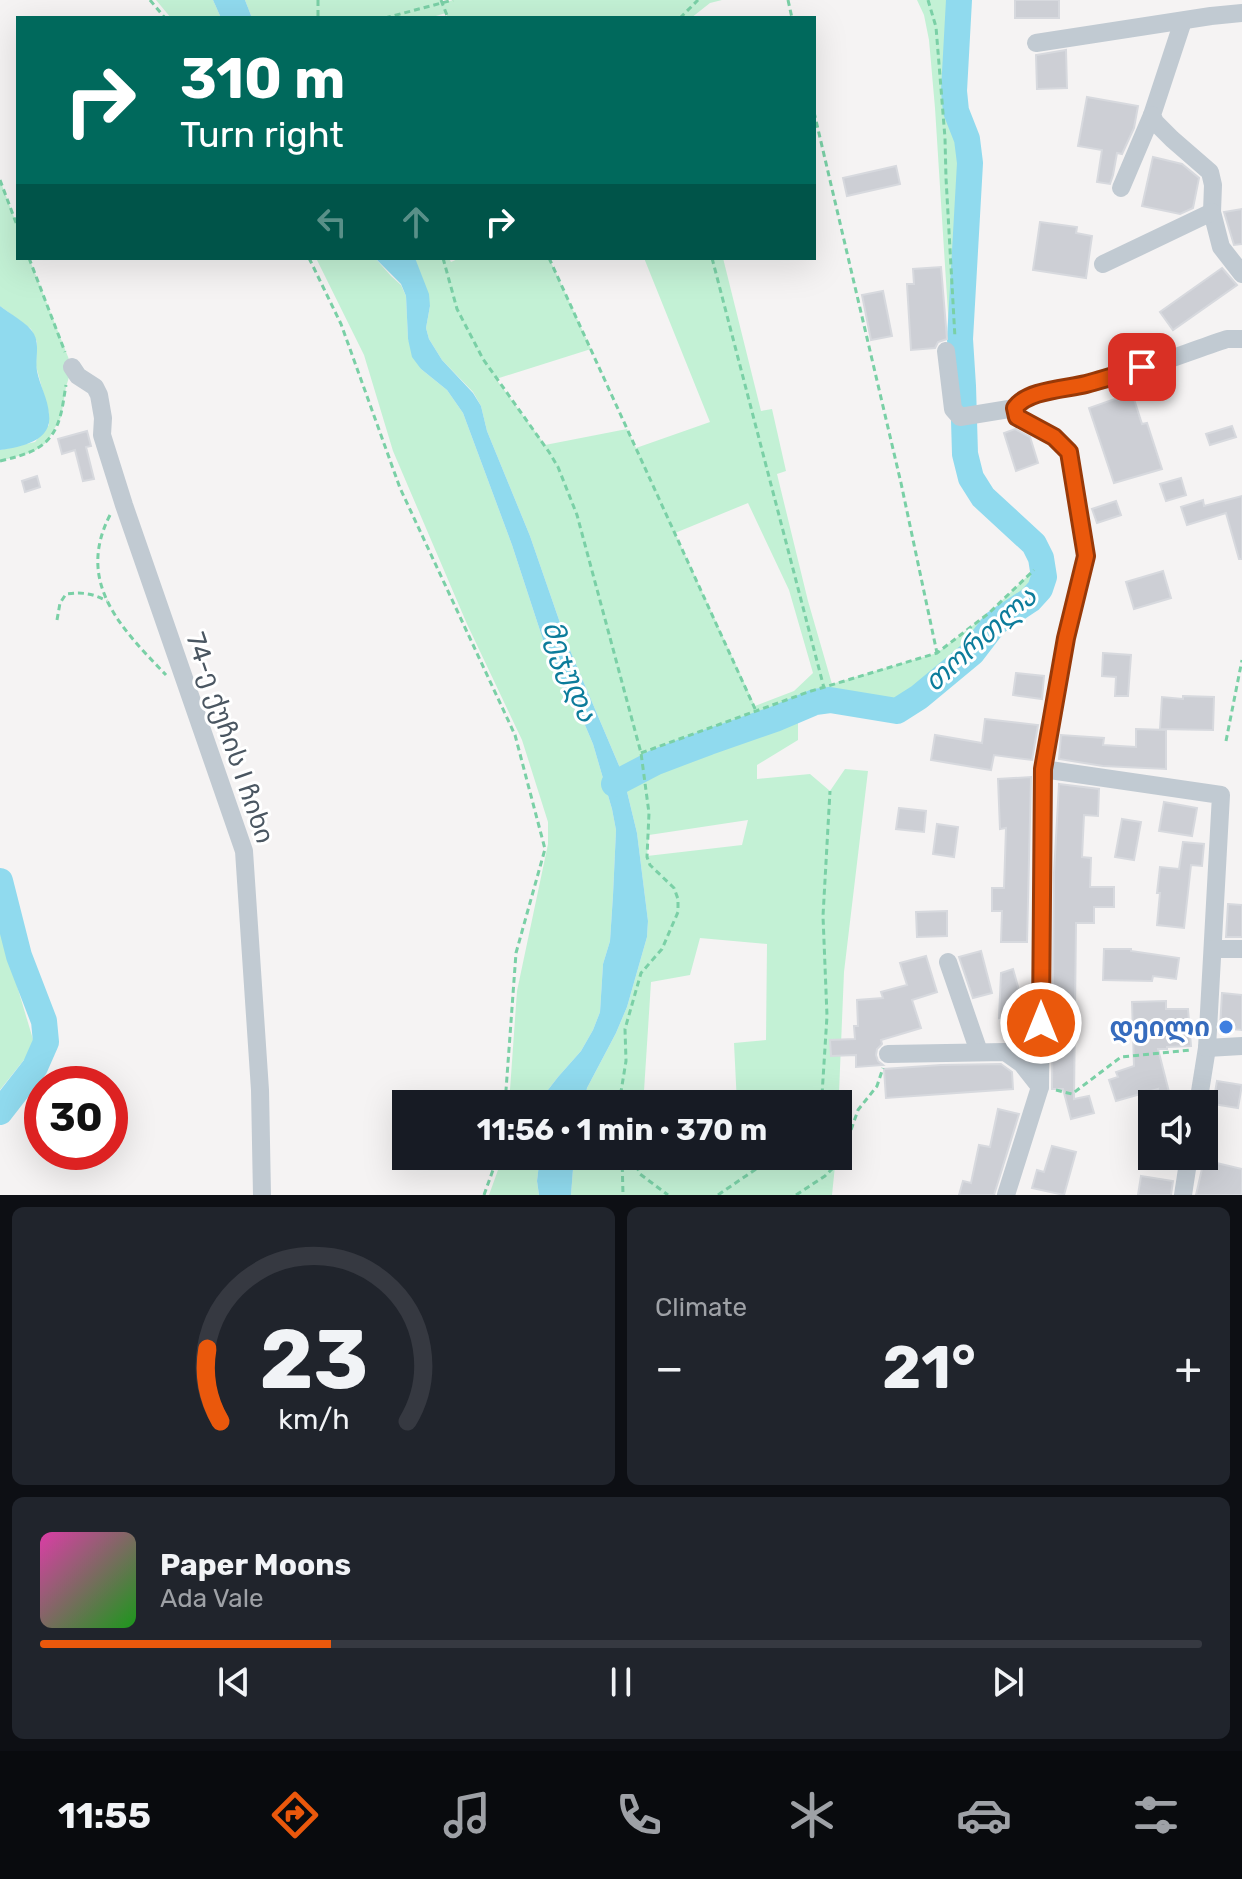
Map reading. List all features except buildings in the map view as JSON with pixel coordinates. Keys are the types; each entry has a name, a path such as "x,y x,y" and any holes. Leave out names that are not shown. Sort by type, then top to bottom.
{"street":[{"path":"1036,43 1242,13"},
{"path":"1121,188 1152,115 1183,21"},
{"path":"1152,115 1172,139 1210,172 1212,212 1221,247 1242,274"},
{"path":"1103,264 1212,212"},
{"path":"1016,412 1019,401 1044,392 1113,377 1227,339 1242,339"},
{"path":"951,344 953,409 965,417 1016,412 1054,437 1069,452 1086,556 1066,638 1043,769 1040,1087 1006,1195"},
{"name":"74-ე ქუჩის I ჩიხი","path":"72,367 78,376 95,387 99,395 102,435 124,505 244,851 260,1090 262,1195"},
{"path":"1043,769 1221,795 1207,1048 1200,1090"},
{"path":"1213,949 1242,949"},
{"path":"948,962 979,1052"},
{"path":"1207,1048 1242,1046"},
{"path":"888,1054 1005,1052 1022,1064 1040,1087"},
{"path":"1183,1195 1187,1170"}],"path":[{"path":"150,0 163,16"},
{"path":"392,16 453,0"},
{"path":"682,16 698,0"},
{"path":"928,0 936,27 945,138 951,344"},
{"path":"816,121 901,483 937,653"},
{"path":"0,180 16,223"},
{"path":"0,461 33,452 47,442 61,417 72,367 30,260"},
{"path":"310,260 341,324 400,488 515,735 545,849 516,953 506,1090"},
{"path":"444,260 457,309 483,359 545,445 566,487 589,557 641,753 649,813 647,857 650,865 674,888 678,899 678,912 662,949 641,973 625,1029 626,1061 621,1090"},
{"path":"550,260 756,711"},
{"path":"713,260 824,688"},
{"path":"124,505 113,509 99,542 101,584 109,608 134,642 170,679 188,692"},
{"path":"641,753 824,688 937,653 989,613 1034,570"},
{"path":"57,620 60,603 66,594 93,593 107,601"},
{"path":"1226,741 1242,660"},
{"path":"822,1090 827,1029 823,916 830,791"},
{"path":"1040,1087 1072,1094 1121,1057 1207,1048"},
{"path":"796,1195 825,1176 840,1161 842,1144 850,1133 858,1110 877,1086 888,1054"},
{"path":"484,1195 493,1170"},
{"path":"622,1170 623,1195"},
{"path":"638,1170 668,1195"},
{"path":"718,1195 755,1170"}],"green space":[{"path":"156,0 213,0 220,16 169,16"},
{"path":"245,0 441,0 443,3 453,0 722,0 710,3 694,16 447,16 446,13 436,16 251,16"},
{"path":"917,0 959,0 954,91 970,163 960,339 965,454 971,478 983,497 1034,544 1041,558 1044,577 1040,589 1030,600 995,623 972,653 897,711 875,707 874,711 811,710 798,716 798,740 757,765 757,779 810,774 830,791 845,769 868,771 844,972 839,1090 736,1090 734,1043 766,1040 767,944 700,938 690,975 651,982 644,1090 587,1090 627,1007 647,937 648,921 637,833 623,775 567,643 530,536 487,431 481,406 473,392 442,360 429,339 426,328 430,306 415,260 550,260 591,349 496,379 545,445 627,429 636,448 710,422 645,260 723,260 761,411 772,409 786,471 777,474 832,684 937,653 989,613 1034,570 1028,550 973,495 962,477 951,360 929,40","holes":["748,503 789,590 813,673 794,691 755,706 675,533","748,820 742,845 647,856 649,835"]},
{"path":"0,180 16,223 16,260 30,260 72,367 61,417 47,442 33,452 0,461 0,450 35,442 49,425 49,414 36,366 37,342 31,329 0,306"},
{"path":"317,260 377,260 401,285 406,296 408,339 421,369 447,390 463,413 512,545 548,655 593,744 612,809 616,830 613,895 600,1012 581,1051 548,1090 510,1090 517,991 548,844 548,822 522,740 467,624 393,451 364,355"},
{"path":"0,929 35,1046 0,1090"},
{"path":"498,1170 538,1170 539,1195 489,1195"},
{"path":"573,1170 835,1170 832,1195 571,1195"}],"water":[{"path":"213,0 245,0 251,16 220,16"},
{"name":"მეჯუდა","path":"377,260 416,260 429,294 426,328 429,339 442,360 481,406 487,431 530,536 567,643 623,775 637,833 648,921 647,937 627,1007 587,1090 548,1090 581,1051 600,1012 613,895 616,830 612,809 593,744 548,655 512,545 463,413 447,390 421,369 412,357 406,296 401,284"},
{"path":"0,306 34,334 37,371 47,403 49,423 46,431 34,441 0,450"},
{"path":"538,1170 573,1170 571,1195 539,1195"}],"waterway":[{"name":"თორთლა","path":"614,784 656,762 815,702 830,700 897,711 972,653 995,623 1030,600 1040,589 1044,577 1041,558 1034,544 983,497 971,478 965,454 960,339 970,163 954,91 959,0"},
{"path":"0,881 19,956 44,1021 46,1042 35,1067 0,1112"}],"place":[{"name":"დეილი","path":"1226,1027"}],"route":[{"path":"1041,1023 1043,769 1066,638 1086,556 1069,452 1054,437 1017,417 1015,408 1019,401 1044,392 1076,387 1142,367"}]}
